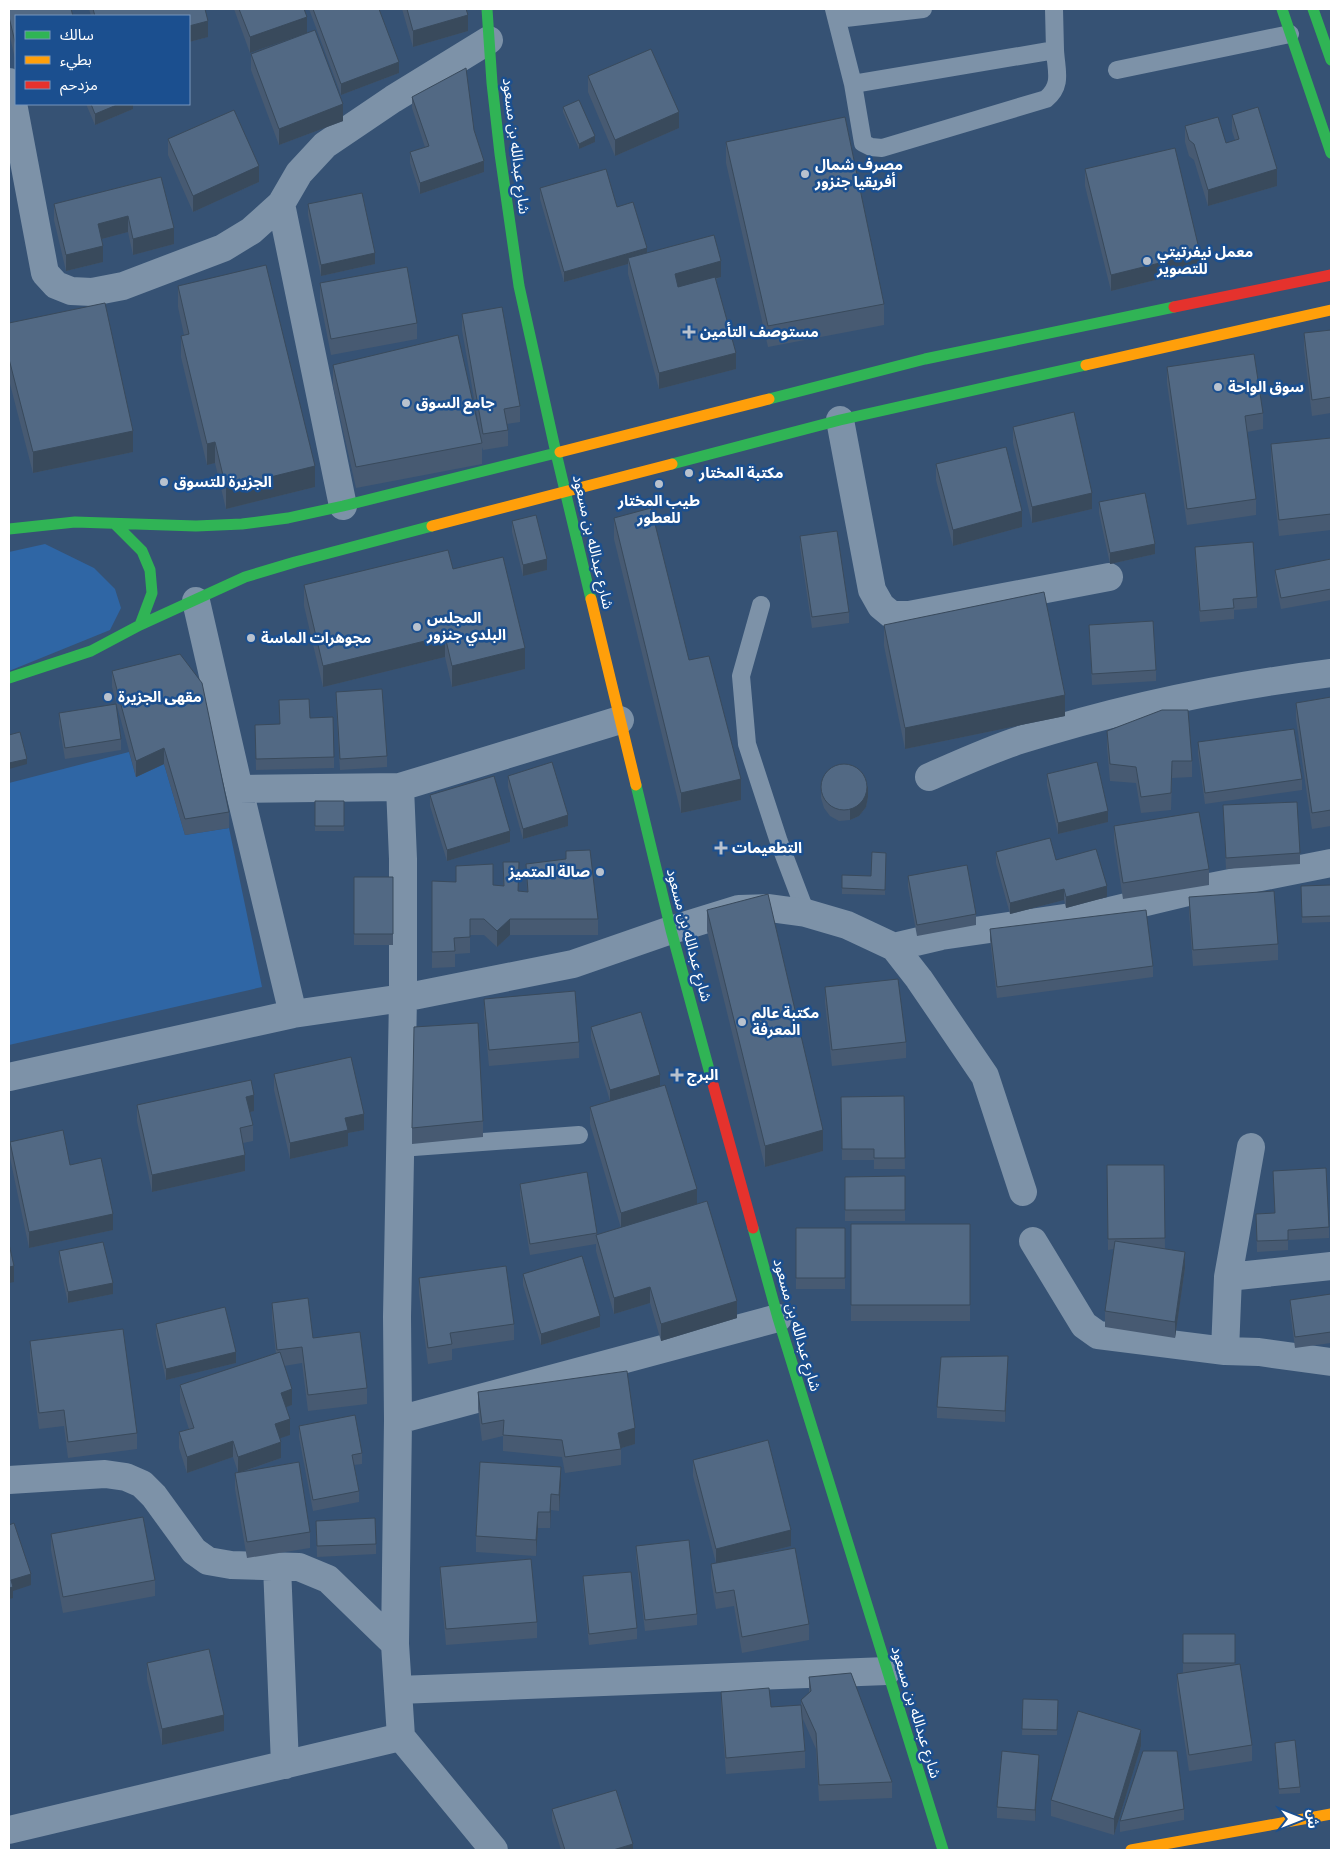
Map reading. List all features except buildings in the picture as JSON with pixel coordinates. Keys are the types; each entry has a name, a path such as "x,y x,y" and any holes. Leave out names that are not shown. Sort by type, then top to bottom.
{"main road":[{"name":"شارع عبدالله بن مسعود","path":"487,9 500,154 519,286 556,453 671,930 778,1318 943,1850"},
{"path":"1282,9 1331,153"},
{"path":"1313,9 1331,60"},
{"path":"9,529 75,522 196,526 242,524 288,518 344,506 556,453 924,359 1331,275"},
{"path":"9,678 91,651 140,625 246,577 295,562 840,420 1331,310"},
{"path":"115,524 142,551 150,570 152,593 140,625"},
{"path":"1131,1850 1331,1814"}],"street":[{"path":"9,82 46,273 56,285 71,291 92,292 123,286 223,248 251,231 281,204 299,172 325,145 393,99 489,40"},
{"path":"281,204 344,506"},
{"path":"840,420 872,590 882,606 892,615 909,615 1109,577"},
{"path":"196,601 293,1014"},
{"path":"929,777 1019,740 1124,711 1267,681 1331,673"},
{"path":"239,789 400,787 620,720"},
{"path":"400,787 403,858 404,998 397,1317 398,1420 395,1644 401,1737 494,1850"},
{"path":"894,947 942,936 1105,912 1205,888 1331,863"},
{"path":"9,1077 293,1014 404,998 573,964 739,909 769,908 806,913 847,925 894,947 919,979 985,1076 1022,1192"},
{"path":"1225,1351 1228,1277 1251,1147"},
{"path":"1033,1241 1084,1325 1098,1335 1225,1351 1259,1352 1331,1362"},
{"path":"1228,1277 1331,1266"},
{"path":"398,1420 778,1318"},
{"path":"9,1480 105,1474 126,1477 142,1484 154,1496 194,1551 208,1561 231,1565 299,1568 328,1579 395,1644"},
{"path":"277,1566 285,1765"},
{"path":"398,1690 887,1671"},
{"path":"9,1830 401,1737"}],"lane":[{"path":"923,9 835,14 853,84 863,143 882,148 1046,99 1054,92 1057,83 1054,9"},
{"path":"1117,70 1290,34"},
{"path":"853,84 1055,50"},
{"path":"762,605 742,676 747,744 779,842 806,913"},
{"path":"400,1148 579,1135"}],"shaded area":[{"path":"45,544 94,568 115,589 121,608 110,630 9,671 9,552"},
{"path":"129,752 136,777 164,764 185,835 229,828 262,987 9,1045 9,783"}],"traffic: fast":[{"path":"487,9 492,83 500,154 519,286 591,599"},
{"path":"1282,9 1331,153"},
{"path":"1313,9 1331,60"},
{"path":"769,399 925,359 1174,307"},
{"path":"672,464 840,420 1086,365"},
{"path":"9,529 75,522 196,526 242,524 288,518 560,452"},
{"path":"115,524 142,551 150,570 152,593 140,625"},
{"path":"9,678 91,651 140,625 245,577 432,526"},
{"path":"636,785 671,930 711,1077"},
{"path":"753,1228 778,1318 943,1850"}],"traffic: slow":[{"path":"1086,365 1331,310"},
{"path":"560,452 769,399"},
{"path":"432,526 672,464"},
{"path":"591,599 636,785"},
{"path":"1131,1850 1331,1814"}],"traffic: jam":[{"path":"1174,307 1331,275"},
{"path":"711,1077 753,1228"}],"place":[{"name":"مصرف شمال أفريقيا جنزور","path":"805,174"},
{"name":"معمل نيفرتيتي للتصوير","path":"1147,261"},
{"name":"مستوصف التأمين","path":"689,332"},
{"name":"سوق الواحة","path":"1218,387"},
{"name":"جامع السوق","path":"406,403"},
{"name":"مكتبة المختار","path":"689,473"},
{"name":"الجزيرة للتسوق","path":"164,482"},
{"name":"طيب المختار للعطور","path":"659,484"},
{"name":"المجلس البلدي جنزور","path":"417,627"},
{"name":"مجوهرات الماسة","path":"251,638"},
{"name":"مقهى الجزيرة","path":"108,697"},
{"name":"التطعيمات","path":"721,848"},
{"name":"صالة المتميز","path":"600,872"},
{"name":"مكتبة عالم المعرفة","path":"742,1022"},
{"name":"البرج","path":"677,1075"}]}
